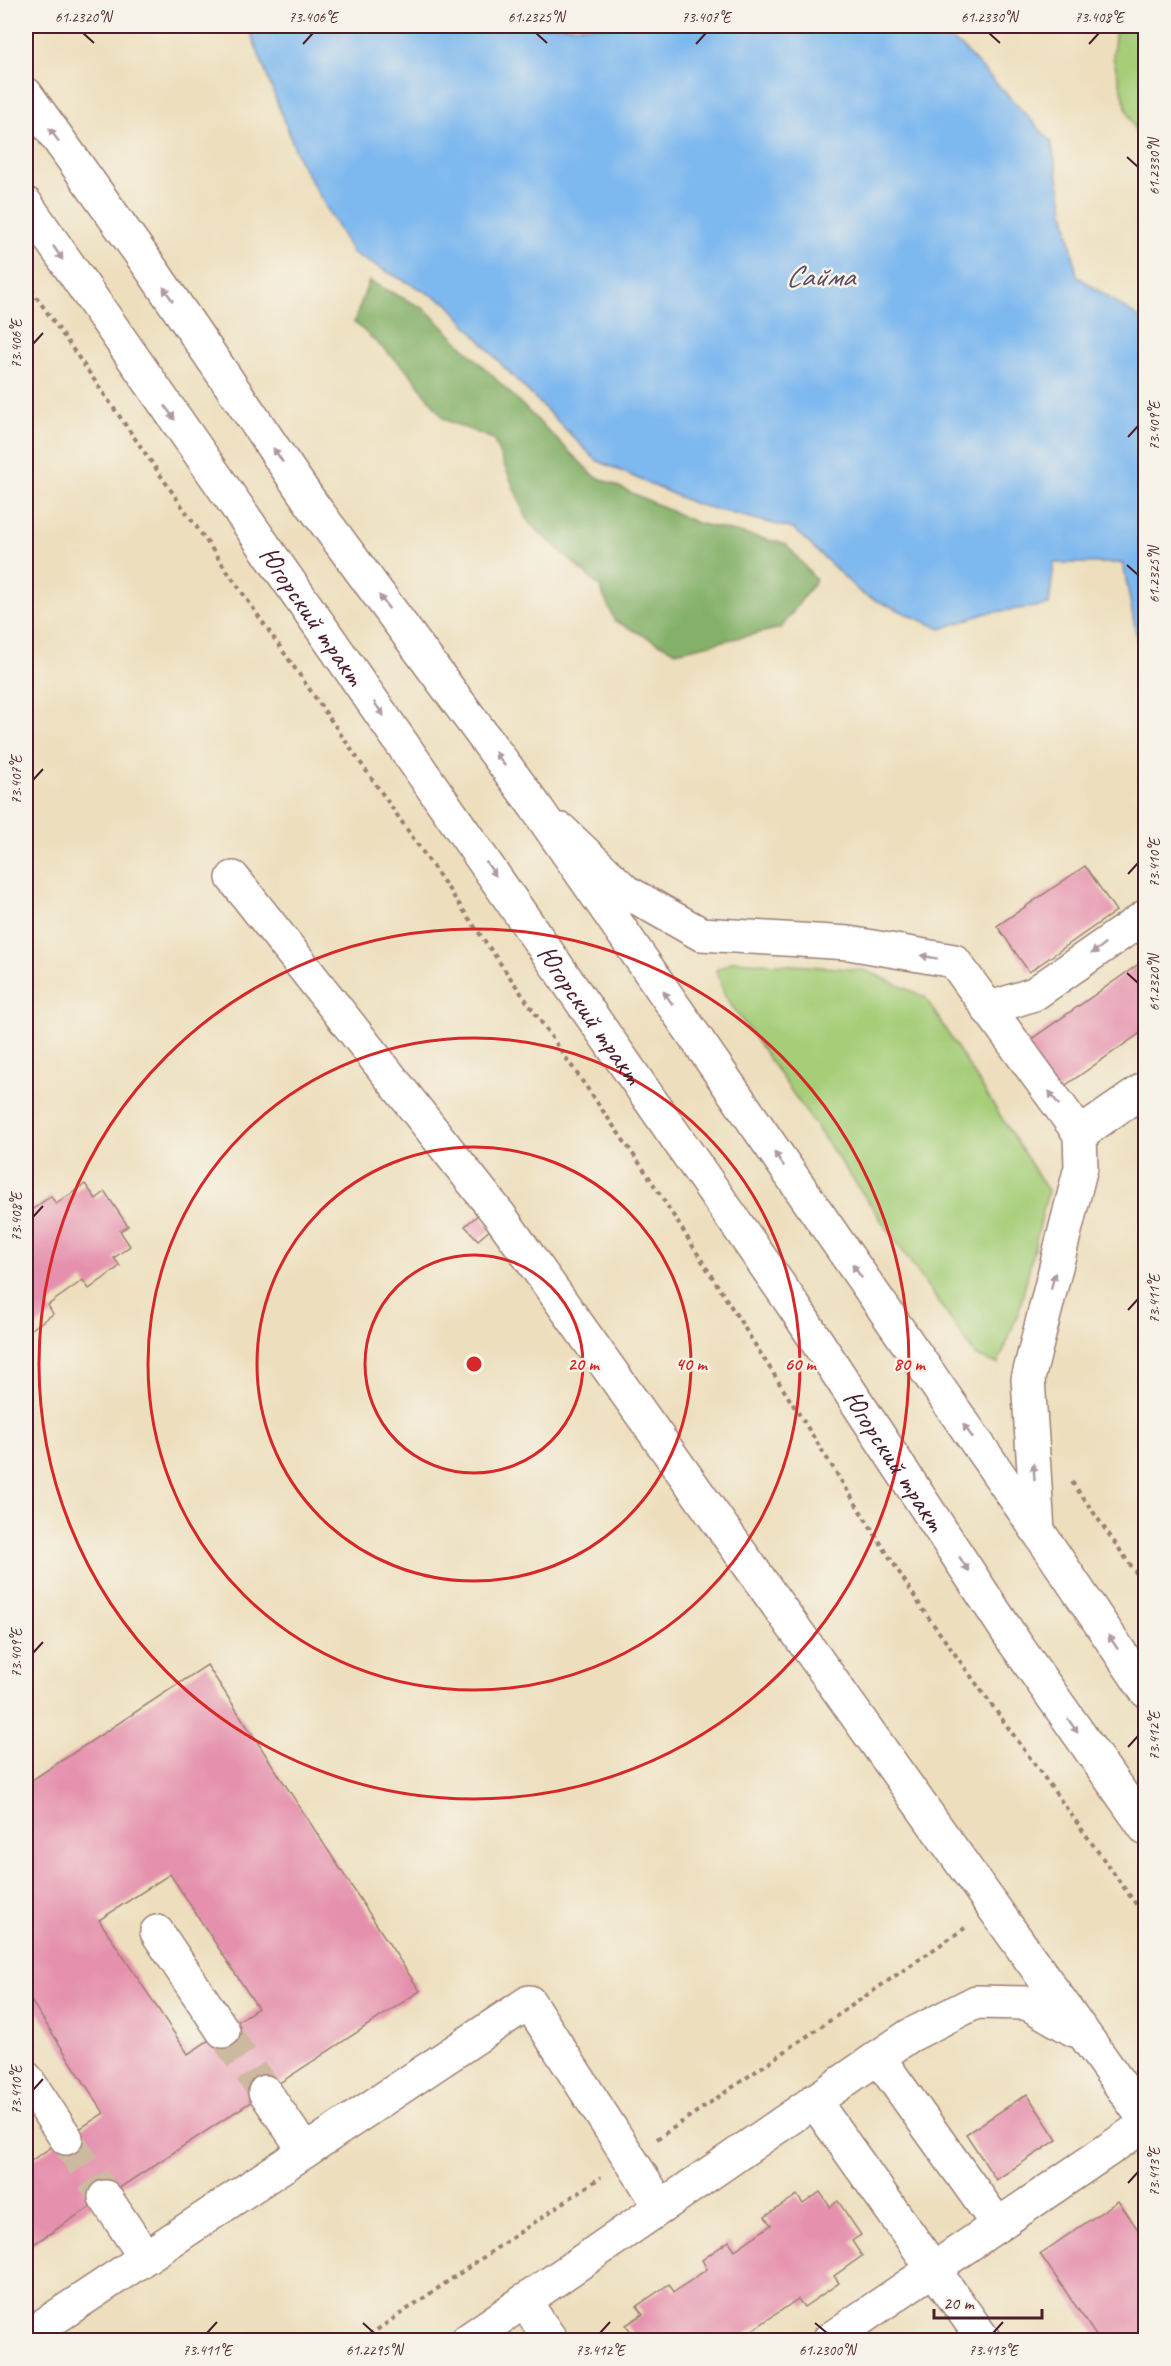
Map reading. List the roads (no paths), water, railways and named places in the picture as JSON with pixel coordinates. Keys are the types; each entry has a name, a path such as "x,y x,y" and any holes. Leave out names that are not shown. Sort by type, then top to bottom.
{"main road":[{"path":"26,94 152,270 311,503 535,806 1038,1531 1146,1691"},
{"name":"Югорский тракт","path":"26,204 793,1305 1015,1642 1146,1829"},
{"path":"535,806 625,891 701,934 849,943 954,961 1080,1134 1081,1167 1028,1379 1038,1531"},
{"path":"233,878 500,1216 1146,2123 829,2340"},
{"path":"988,1009 1034,994 1146,916"},
{"path":"1080,1134 1146,1088"},
{"path":"157,1932 223,2031"},
{"path":"26,2337 529,2002 661,2207"},
{"path":"468,2340 909,2036 976,2002 1027,2003 1084,2036"},
{"path":"878,2057 998,2225"},
{"path":"26,2078 66,2138"},
{"path":"265,2092 305,2151"},
{"path":"814,2101 984,2340"},
{"path":"105,2197 145,2258"},
{"path":"524,2301 551,2340"}],"water":[{"name":"Сайма","path":"248,26 930,26 961,46 1051,141 1077,276 1145,322 1145,646 1138,644 1123,563 1054,563 1049,605 987,613 941,629 862,594 794,529 695,504 596,460 504,367 447,303 353,254 299,160"}],"tunnel":[{"path":"223,2031 265,2092"},
{"path":"66,2138 105,2197"}]}
